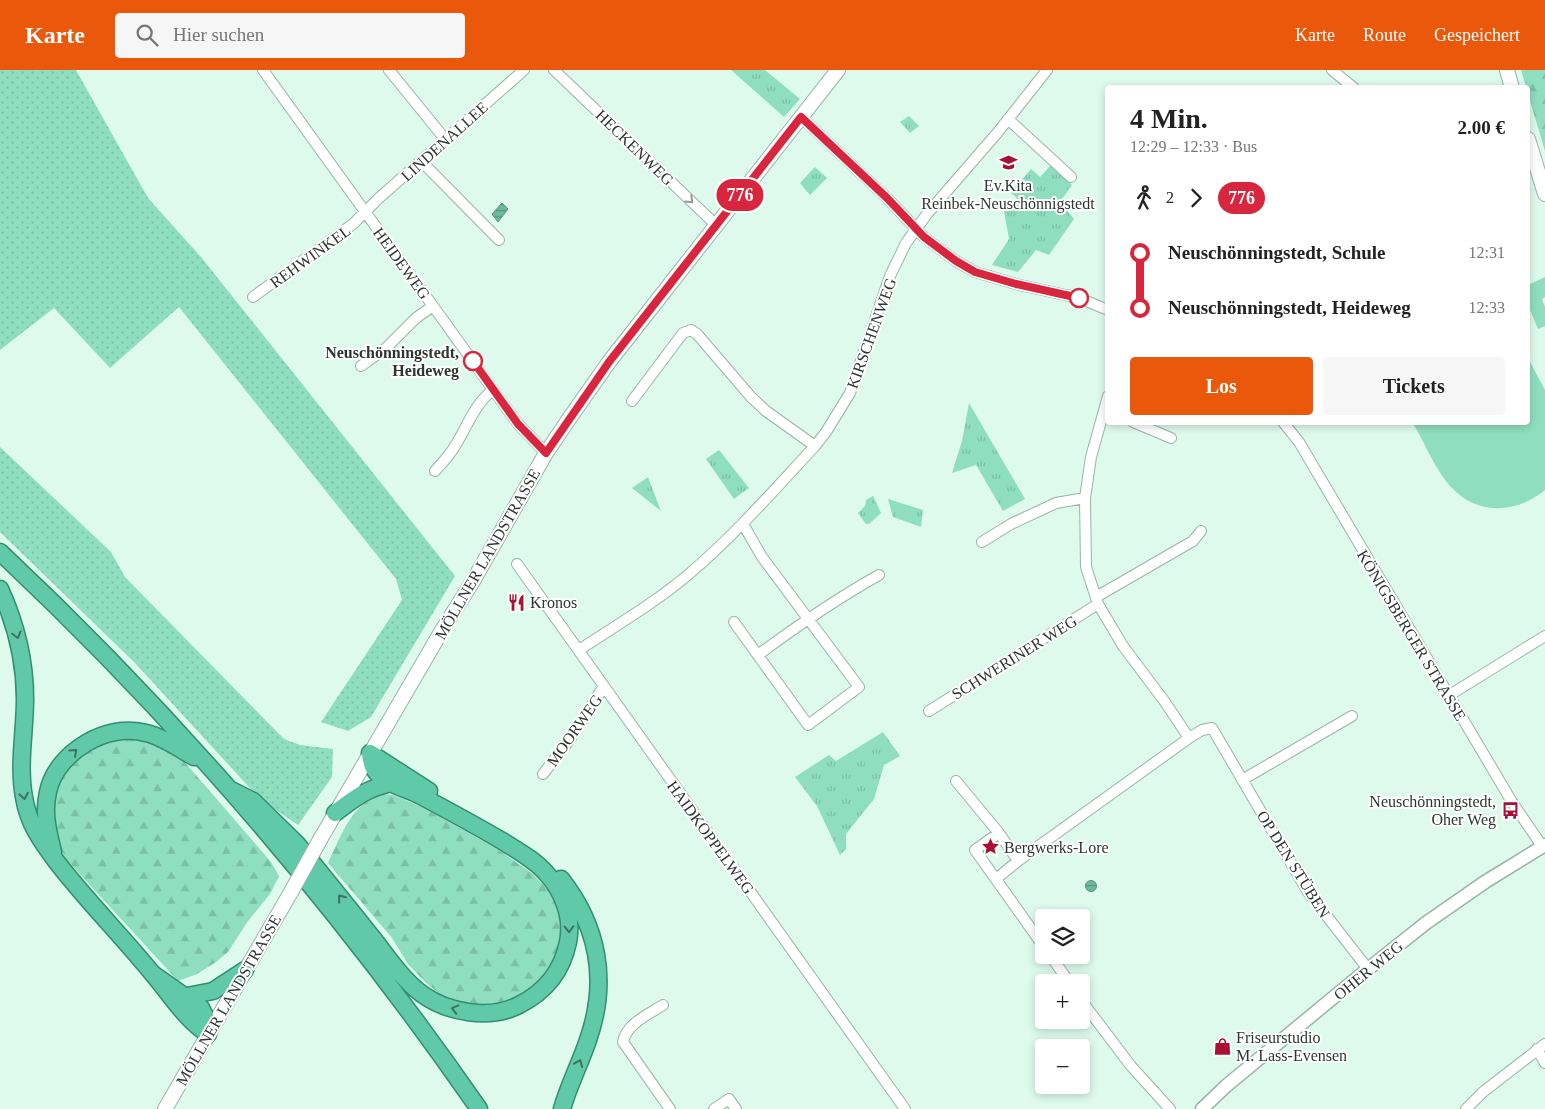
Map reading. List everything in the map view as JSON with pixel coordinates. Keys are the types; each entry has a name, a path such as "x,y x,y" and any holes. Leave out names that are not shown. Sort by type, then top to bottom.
{"highway":[{"path":"0,552 86,635 207,764 279,846 356,941 425,1032 479,1109"},
{"path":"0,589 13,622 24,673 25,700 21,776 24,799 36,834 75,886 153,974 188,1019 208,1034"},
{"path":"56,861 46,818 48,790 61,766 72,754 90,740 116,732 145,732 161,738 207,764"},
{"path":"229,789 253,801 284,830 400,973 422,995 450,1008 477,1012 501,1011 515,1007 540,992 558,973 567,948 569,934 566,906 554,883 546,872 522,853 480,828 378,775 370,753"},
{"path":"370,753 443,800 530,852 562,879 581,908 593,936 599,986 589,1036 562,1109"},
{"path":"336,813 365,790 392,783"},
{"path":"187,996 213,990 245,970"},
{"path":"153,974 197,1004 205,1013 208,1022 208,1034"}],"main road":[{"name":"MÖLLNER LANDSTRASSE","path":"165,1109 370,753 473,581 546,453 609,362 838,70"},
{"path":"1507,70 1511,85"},
{"path":"1530,145 1545,194"}],"street":[{"name":"HEIDEWEG","path":"263,70 518,424 546,453"},
{"path":"389,70 445,139"},
{"name":"LINDENALLEE","path":"365,213 378,198 524,70"},
{"name":"HECKENWEG","path":"554,70 716,225"},
{"name":"KIRSCHENWEG","path":"579,650 688,575 743,524 815,446 850,393 890,276 906,243 916,228 1047,70"},
{"path":"1332,70 1350,85"},
{"path":"801,117 887,198 934,246 956,261 975,272 1016,284 1079,298 1105,309"},
{"path":"1008,119 1071,177"},
{"path":"421,161 499,240"},
{"name":"REHWINKEL","path":"253,297 353,224 365,213"},
{"path":"361,366 386,348 416,318 433,306"},
{"path":"632,401 683,333 691,330 697,334 751,397 766,411 815,446"},
{"path":"435,471 454,448 478,405 493,390"},
{"path":"1105,411 1091,457 1085,498 1086,567 1097,601 1123,646 1189,738"},
{"path":"1139,425 1171,438"},
{"name":"KÖNIGSBERGER STRASSE","path":"1285,425 1299,442 1512,802 1544,845"},
{"path":"982,542 1011,524 1056,503 1085,498"},
{"path":"734,622 808,725 859,687 762,557 743,524"},
{"name":"SCHWERINER WEG","path":"929,711 1097,601 1193,541 1201,531"},
{"name":"HAIDKOPPELWEG","path":"517,564 905,1109"},
{"path":"758,655 841,596 879,575"},
{"path":"1448,696 1545,636"},
{"name":"MOORWEG","path":"543,774 571,738 604,686"},
{"path":"1242,780 1352,716"},
{"name":"OP DEN STÜBEN","path":"996,879 1018,861 1189,738 1202,730 1212,728 1308,892 1368,968"},
{"path":"956,781 999,833 1018,861"},
{"path":"999,833 975,850 1035,934"},
{"name":"OHER WEG","path":"1209,1107 1226,1086 1368,968 1426,923 1485,882 1544,845"},
{"path":"663,1005 630,1028 624,1035 624,1042 670,1109"},
{"path":"1090,1012 1131,1066 1170,1109"},
{"path":"1466,1109 1483,1092 1541,1047 1545,1063"},
{"path":"714,1109 729,1099 736,1109"}],"green space":[{"path":"0,70 76,70 148,198 201,257 455,576 371,717 348,731 321,722 402,600 396,579 179,307 110,368 54,308 0,350"},
{"path":"731,70 765,70 800,99 784,117"},
{"path":"1521,70 1545,70 1545,151 1530,101 1530,85 1525,85"},
{"path":"909,116 919,126 910,133 900,122"},
{"path":"1051,165 1072,185 1060,202 1074,219 1049,255 1036,250 1018,272 992,265 1009,239 1004,211 1017,198 1011,193 1031,169 1040,177"},
{"path":"815,167 827,178 810,195 800,183"},
{"path":"1545,277 1545,297 1542,299 1545,307 1545,326 1538,329 1530,310 1530,284"},
{"path":"1530,362 1545,390 1545,490 1534,498 1511,507 1486,507 1462,497 1446,482 1414,425 1530,425"},
{"path":"969,403 1025,499 1003,511 976,465 952,473 962,441"},
{"path":"0,447 111,552 125,577 284,739 300,745 333,749 332,777 298,825 260,799 134,662 0,532"},
{"path":"719,450 749,488 734,499 706,459"},
{"path":"648,477 661,511 632,488"},
{"path":"873,496 881,513 869,524 866,524 858,513 865,506 866,500"},
{"path":"888,499 923,510 921,527 893,517"},
{"path":"883,732 900,756 884,765 874,799 846,834 846,849 840,855 817,806 795,777 829,755 836,761"},
{"path":"124,737 160,743 183,760 271,862 279,876 270,894 248,921 228,952 197,974 178,981 66,859 55,841 53,793 70,762 95,745"},
{"path":"384,794 393,795 422,807 496,848 533,874 549,891 558,911 562,934 559,950 545,976 530,991 513,1001 494,1006 461,1004 442,996 408,964 392,938 328,863 343,831 356,812 373,798"}],"shaded area":[{"path":"502,203 508,209 498,222 492,214"},
{"path":"1091,880 1097,886 1091,892 1085,886"}],"bus line":[{"name":"776","path":"473,361 518,424 546,453 609,362 801,117 838,150 924,237 956,261 975,272 1016,284 1079,298"}],"place":[{"name":"Ev.Kita Reinbek-Neuschönnigstedt","path":"1008,163"},
{"name":"Neuschönningstedt, Heideweg","path":"473,361"},
{"name":"Kronos","path":"516,602"},
{"name":"Neuschönningstedt, Oher Weg","path":"1510,810"},
{"name":"Bergwerks-Lore","path":"990,847"},
{"name":"Friseurstudio M. Lass-Evensen","path":"1222,1046"}]}
